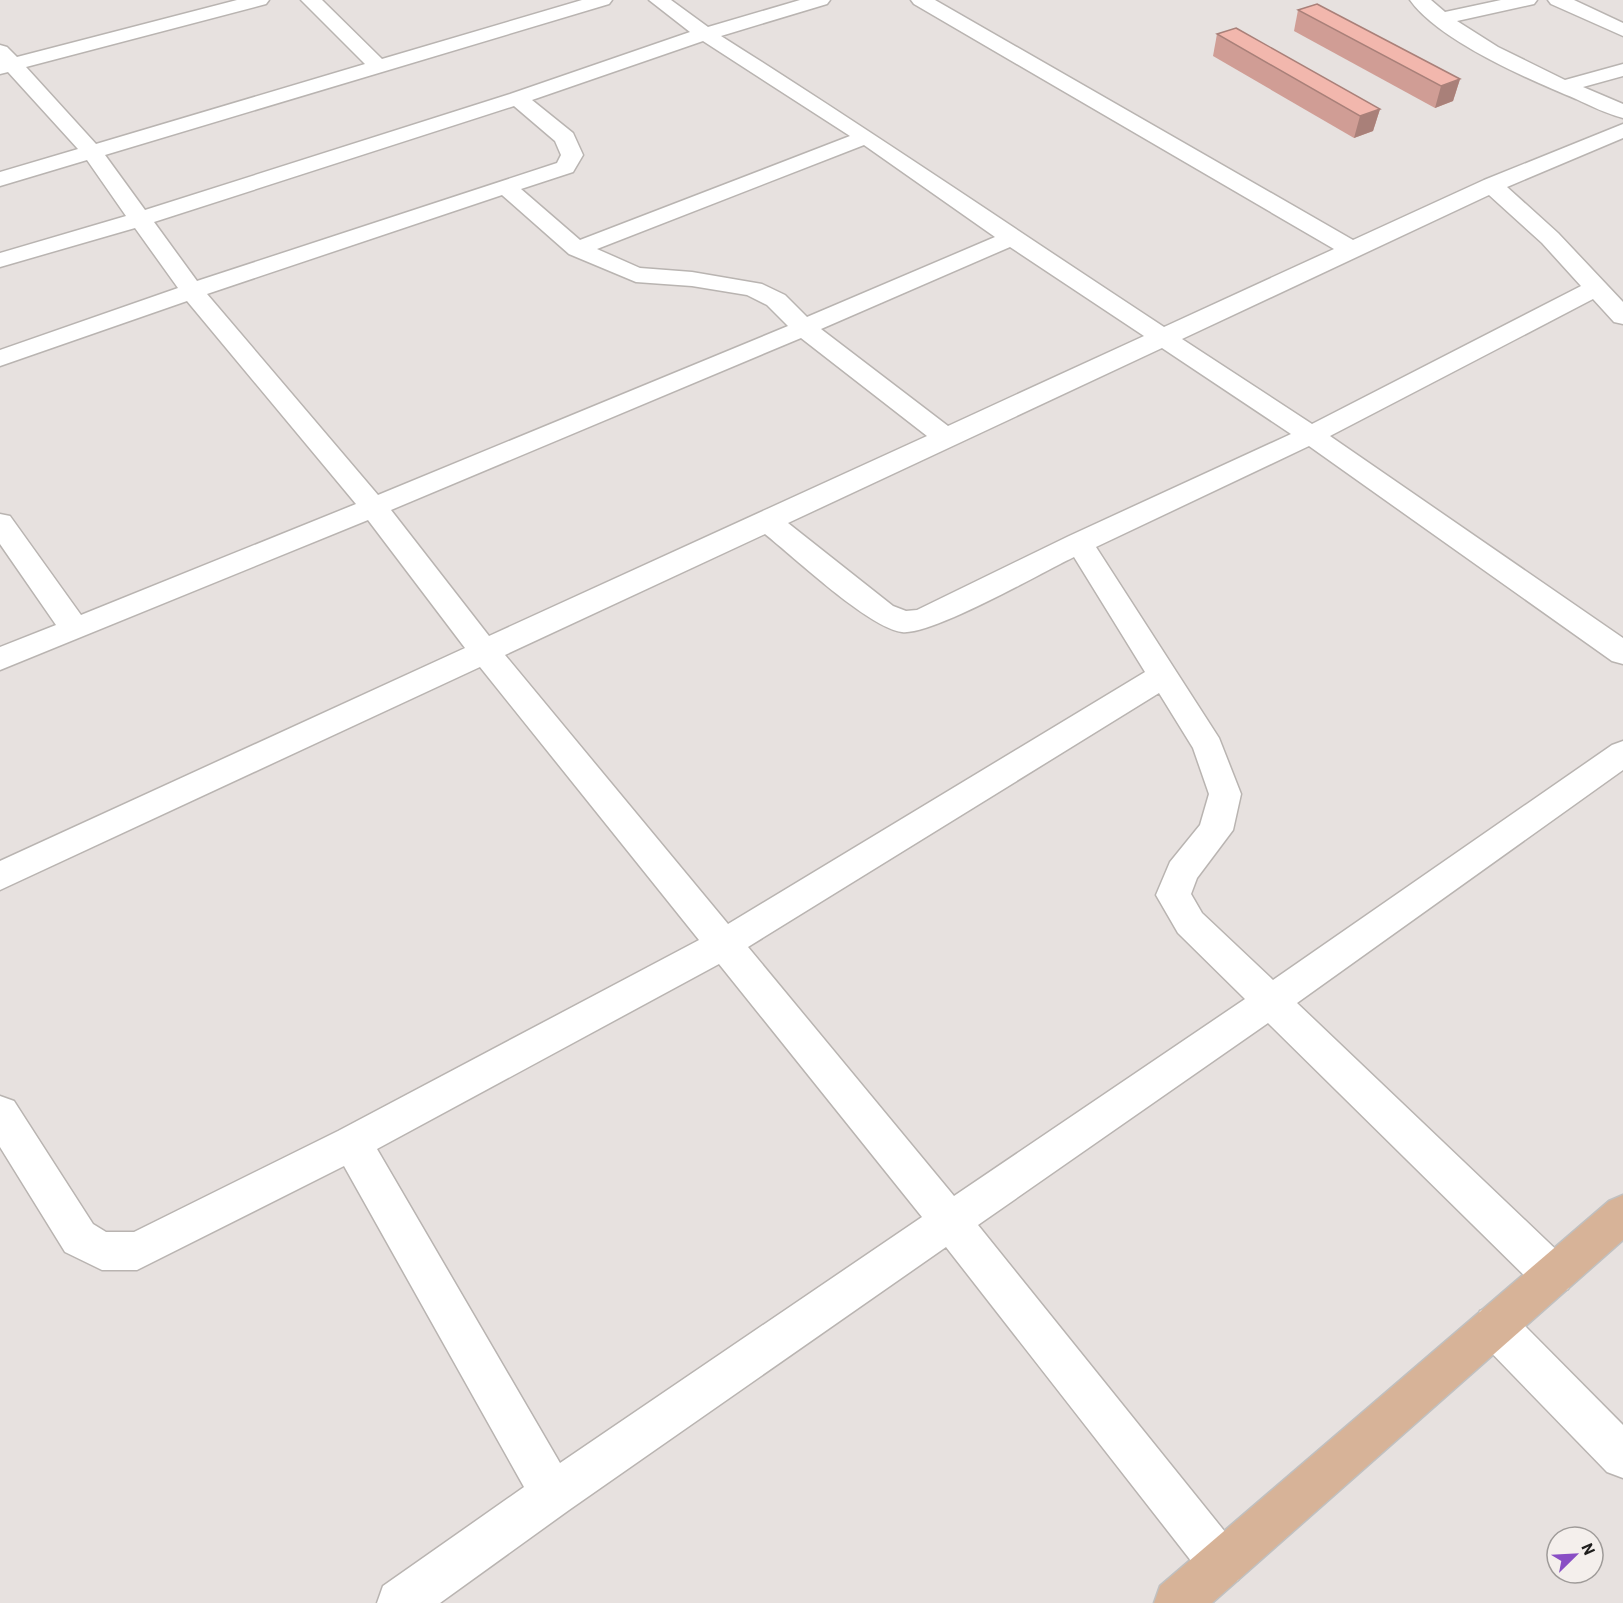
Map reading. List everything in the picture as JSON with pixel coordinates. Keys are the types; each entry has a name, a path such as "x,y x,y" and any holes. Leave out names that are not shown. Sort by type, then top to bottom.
{"main road":[{"path":"1177,1603 1623,1214"}],"street":[{"path":"4,62 259,0"},
{"path":"311,0 379,67"},
{"path":"0,179 602,0"},
{"path":"659,0 705,34 866,137 1012,238 1311,435 1623,652"},
{"path":"0,260 139,219 517,98 705,34 820,0"},
{"path":"921,0 1353,250"},
{"path":"1420,0 1440,19 1502,60 1623,112"},
{"path":"1440,19 1527,0"},
{"path":"1558,0 1623,30"},
{"path":"4,62 92,152 192,291 374,508 486,652 951,1222 1221,1564"},
{"path":"1564,86 1623,70"},
{"path":"0,358 192,291 565,167 572,155 565,138 517,98"},
{"path":"0,876 1492,185 1623,130"},
{"path":"577,249 866,137"},
{"path":"1492,185 1550,238 1623,317"},
{"path":"507,188 577,249 636,275 692,279 753,289 776,300 805,329 947,438"},
{"path":"0,659 374,508 805,329 1012,238"},
{"path":"767,521 882,613 903,622 922,620 1079,543 1311,435 1596,288"},
{"path":"0,523 75,628"},
{"path":"1079,543 1208,746 1225,794 1216,830 1182,872 1173,895 1190,922 1553,1275"},
{"path":"1,1117 79,1238 102,1251 137,1251 352,1143 724,944 1163,676"},
{"path":"400,1603 553,1494 1271,1001 1623,753"},
{"path":"352,1143 553,1494"},
{"path":"1495,1326 1623,1456"}],"building":[{"path":"1317,4 1460,79 1441,86 1298,10"},
{"path":"1236,28 1380,109 1360,116 1217,34"}]}
